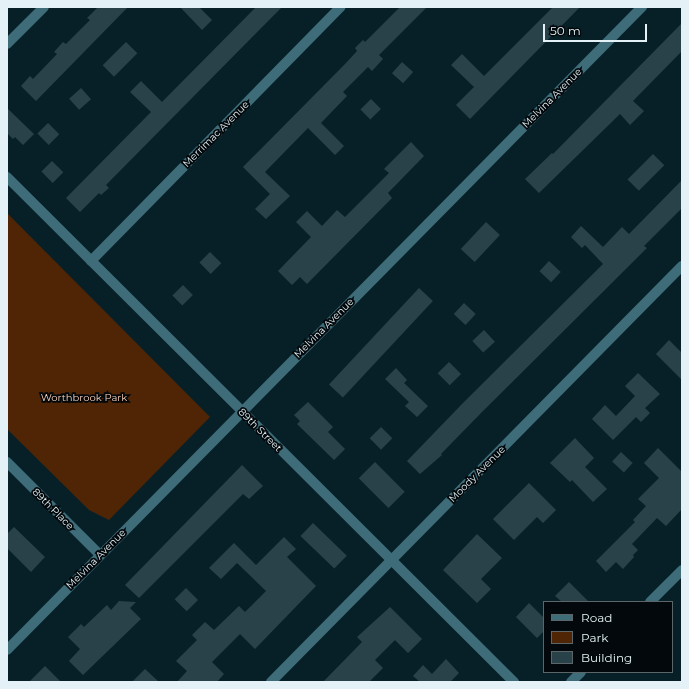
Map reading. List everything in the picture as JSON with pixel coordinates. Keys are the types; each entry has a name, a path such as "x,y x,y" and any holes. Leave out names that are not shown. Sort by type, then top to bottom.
{"street":[{"path":"7,44 44,7"},
{"name":"Merrimac Avenue","path":"91,261 341,7"},
{"name":"Melvina Avenue","path":"7,650 642,7"},
{"name":"89th Street","path":"7,177 241,412 514,682"},
{"name":"Moody Avenue","path":"271,682 682,266"},
{"name":"89th Place","path":"7,462 100,555"},
{"path":"651,601 682,570"},
{"path":"571,682 580,673"}],"green space":[{"name":"Worthbrook Park","path":"7,213 210,417 109,520 89,510 7,429"}],"building":[{"path":"98,7 128,7 36,101 21,86 30,76 33,79 57,54 54,52 63,42 66,44 90,20 87,18"},
{"path":"180,7 199,7 212,20 202,30"},
{"path":"256,7 282,7 106,185 109,188 101,195 99,193 80,212 66,198 151,112 130,92 141,81 162,102"},
{"path":"400,7 427,7 379,55 383,59 372,71 368,67 343,92 347,96 321,123 344,146 335,155 308,128 265,172 290,196 266,219 255,209 270,194 243,167 346,63 357,51 355,48 363,40 365,42"},
{"path":"553,7 580,7 470,119 456,105 474,87 451,65 462,54 484,76"},
{"path":"682,23 682,51 633,101 644,111 630,125 620,114 539,193 525,179 552,153 553,154"},
{"path":"126,42 137,53 114,77 103,65"},
{"path":"402,62 413,72 403,83 392,73"},
{"path":"81,88 91,99 79,110 69,99"},
{"path":"371,99 381,109 370,120 360,110"},
{"path":"7,108 34,134 23,145 15,137 13,139 7,133"},
{"path":"48,123 59,134 49,145 37,134"},
{"path":"411,142 424,156 388,193 392,198 307,284 300,277 292,285 278,271 311,237 296,222 307,211 322,226 337,210 345,217 389,173 384,169"},
{"path":"653,154 664,165 639,191 628,179"},
{"path":"52,161 63,172 53,183 41,172"},
{"path":"682,180 682,208 644,246 647,248 482,412 441,454 442,455 420,474 407,461 462,404 603,264 585,245 582,248 571,237 581,226 603,247 622,227 629,234"},
{"path":"486,222 500,235 475,262 461,249"},
{"path":"210,252 221,263 211,274 199,263"},
{"path":"549,261 561,272 551,282 539,271"},
{"path":"183,285 193,295 182,306 172,296"},
{"path":"419,288 433,301 343,397 329,385"},
{"path":"464,303 476,314 465,325 454,314"},
{"path":"484,330 495,342 483,353 472,341"},
{"path":"669,340 682,353 682,380 656,354"},
{"path":"449,362 461,374 450,385 438,373"},
{"path":"396,368 407,380 404,383 428,406 417,417 405,406 409,402 385,379"},
{"path":"638,373 660,394 645,408 650,413 641,422 636,417 613,440 592,419 605,405 616,416 635,396 625,386"},
{"path":"308,402 333,427 328,432 345,449 334,460 297,424 300,421 294,415"},
{"path":"381,427 392,438 381,450 370,438"},
{"path":"575,438 594,458 585,467 607,489 593,502 572,480 570,482 550,463"},
{"path":"658,448 682,472 682,509 666,526 657,518 632,544 638,550 623,569 616,562 606,572 596,561 635,522 633,520 646,506 638,499 659,478 644,463"},
{"path":"621,452 633,463 624,472 612,462"},
{"path":"375,462 405,492 388,508 359,478"},
{"path":"242,465 263,486 249,499 243,494 139,598 125,585"},
{"path":"529,483 556,510 543,523 537,517 514,540 493,519"},
{"path":"313,523 347,556 334,569 300,536"},
{"path":"14,527 45,557 31,572 7,548 7,534"},
{"path":"477,534 502,558 481,579 491,589 477,603 443,570"},
{"path":"284,537 296,549 287,557 316,586 255,649 240,634 212,662 224,674 217,682 177,682 187,671 176,661 197,640 192,635 205,622 214,630 239,606 245,612 266,591 237,563 221,579 209,568 234,543 256,565"},
{"path":"569,582 588,601 561,601 555,596"},
{"path":"186,588 198,600 187,611 175,599"},
{"path":"119,601 136,602 130,608 141,619 83,675 69,661 80,649 68,637 81,624 84,627 107,605 111,610"},
{"path":"529,603 543,617 543,632 537,638 516,617"},
{"path":"390,607 422,639 408,653 395,640 375,660 383,668 369,682 323,682 362,642 357,637"},
{"path":"446,659 459,673 450,682 420,682 413,676 423,665 432,674"},
{"path":"45,666 61,682 29,682"},
{"path":"145,669 159,682 132,682"}]}
